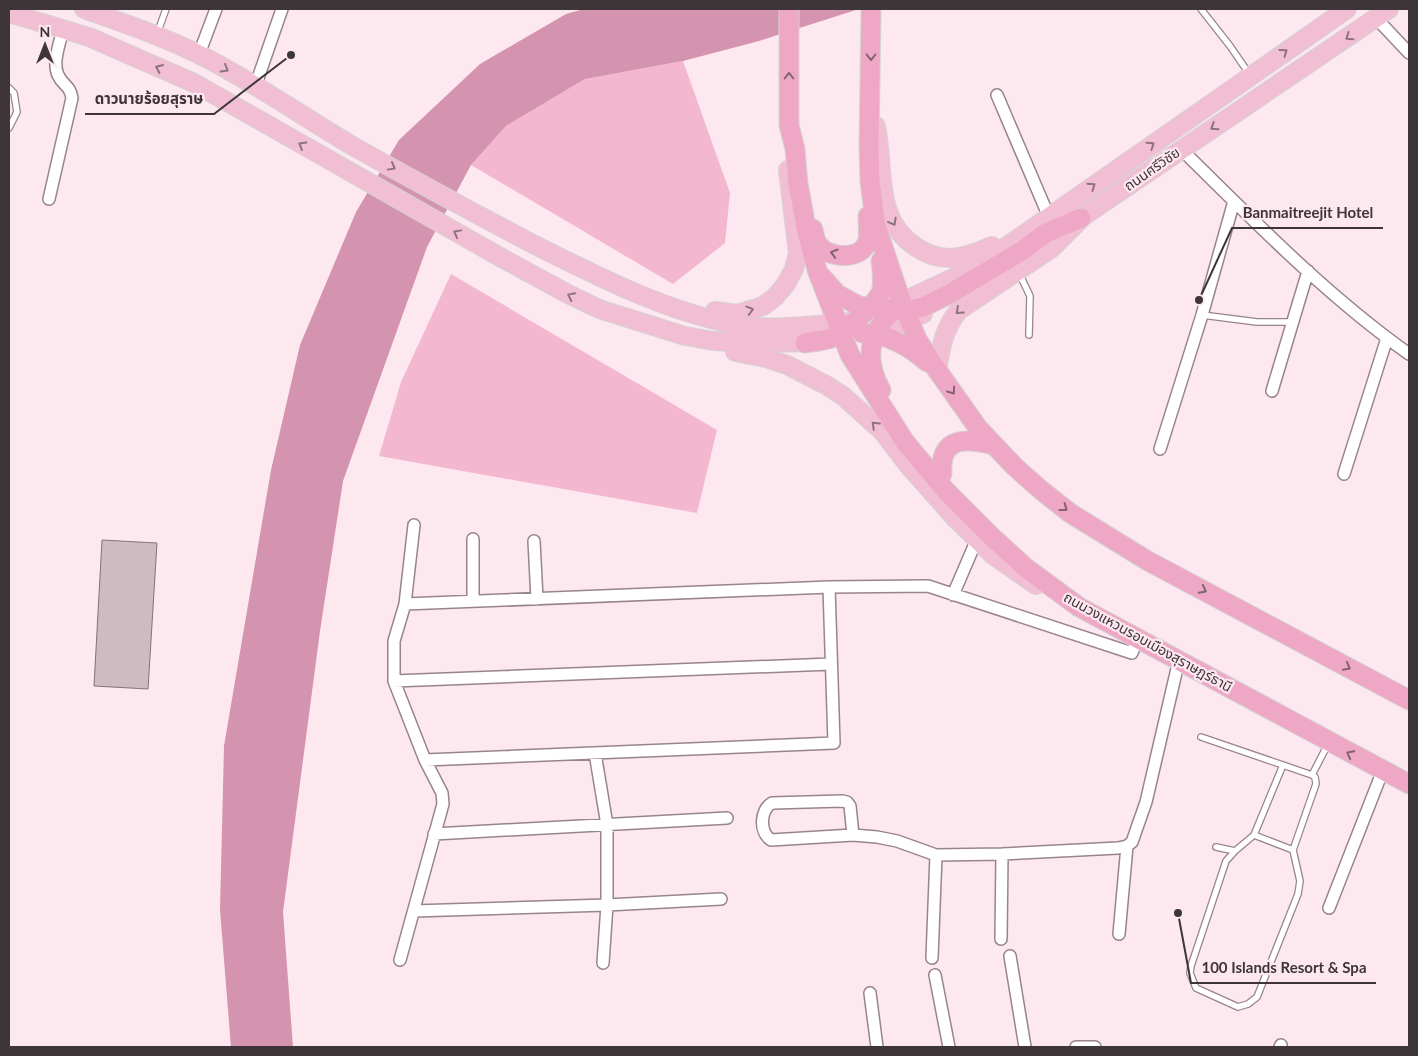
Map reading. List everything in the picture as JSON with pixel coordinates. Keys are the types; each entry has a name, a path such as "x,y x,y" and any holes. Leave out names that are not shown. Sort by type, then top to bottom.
{"highway":[{"path":"789,9 789,125 795,149 797,175 806,195 814,236 820,247 833,254 846,256 855,254 868,240 868,215"},
{"path":"871,9 870,182 876,226 900,310 937,371 978,428 1015,467 1070,513 1148,562 1409,700"},
{"path":"805,343 833,337 869,307 880,294 883,278 881,260 868,215 862,174 862,140 864,126 871,106"},
{"name":"ถนนวงแหวนรอบเมืองสุราษฎร์ธานี","path":"797,175 807,232 817,270 844,329 850,356 905,442 946,491 1026,568 1079,607 1409,784"},
{"path":"817,270 837,294 859,306 900,310 923,307 997,266 1046,233 1081,218"},
{"path":"900,310 882,320 871,345 871,366 879,386 908,434 961,495 1015,548 1064,588 1093,615"},
{"path":"844,329 875,334 901,344 920,356 937,371"},
{"path":"942,474 941,460 947,450 956,443 965,440 994,445"}],"main road":[{"path":"84,9 199,54 350,144 540,247 598,266 659,297 706,310 736,314 763,306 776,297 794,270 798,253 789,186 787,152 789,125"},
{"name":"ถนนศรีวิชัย","path":"540,247 663,305 700,317 739,326 844,329 900,310 968,271 1013,242 1251,76 1341,10"},
{"path":"9,13 120,49 194,83 500,257 568,294 630,324 688,345 766,358 787,365 826,385 855,406 882,431 908,465 955,518 993,554 1057,601 1093,615"},
{"name":"ถนนศรีวิชัย","path":"937,371 948,324 958,311 1052,248 1081,218 1383,13"},
{"path":"871,106 877,129 881,180 889,217 898,232 910,244 926,254 948,259 974,254 993,246 1046,210 1072,200"},
{"path":"600,309 685,336 714,341 748,344 805,343"}],"street":[{"path":"199,54 216,9"},
{"path":"255,87 282,9"},
{"path":"1383,13 1409,53"},
{"path":"50,200 72,98 70,89 58,75 56,64 63,29"},
{"path":"996,95 1046,210"},
{"path":"1180,149 1308,271 1387,338 1409,354"},
{"path":"1160,449 1202,315 1234,201"},
{"path":"1272,391 1308,271"},
{"path":"1344,474 1387,338"},
{"path":"400,960 443,804 442,793 425,760 394,681 394,641 405,604 414,525"},
{"path":"473,539 473,600"},
{"path":"953,594 977,539"},
{"path":"534,541 537,599"},
{"path":"405,604 829,587 928,586 1132,652 1138,638"},
{"path":"425,760 834,743 829,587"},
{"path":"853,835 850,806 847,802 772,803 766,806 763,811 764,831 766,837 771,840 853,835 877,837 897,841 936,855 1002,854 1127,846 1132,842 1146,802 1179,660"},
{"path":"394,681 831,664"},
{"path":"596,753 607,825 607,905 603,963"},
{"path":"1329,908 1382,770"},
{"path":"434,834 727,818"},
{"path":"1119,934 1127,846"},
{"path":"1001,939 1002,854"},
{"path":"932,958 936,855"},
{"path":"414,911 607,905 721,899"},
{"path":"1010,956 1025,1047"},
{"path":"935,975 949,1047"},
{"path":"870,993 877,1047"},
{"path":"1076,1047 1095,1047"}],"lane":[{"path":"156,36 166,9"},
{"path":"1200,9 1251,76"},
{"path":"9,88 14,93 16,112 9,128"},
{"path":"1018,272 1030,296 1030,335"},
{"path":"1202,315 1257,322 1293,322"},
{"path":"1202,738 1283,765 1312,775 1315,777 1316,784 1293,850 1300,881 1298,894 1257,997 1248,1004 1238,1007 1196,988 1190,973 1191,966 1223,867 1235,851 1254,835 1283,765"},
{"path":"1312,775 1329,742"},
{"path":"1254,835 1293,850"},
{"path":"1216,847 1235,851"}],"shaded area":[{"path":"584,9 859,9 759,41 683,61 585,79 506,126 471,165 427,247 343,481 320,631 283,912 293,1047 231,1047 220,910 224,746 271,470 300,345 356,212 399,140 480,64 566,14"},
{"path":"683,61 730,193 725,243 673,284 471,165 506,126 585,79"},
{"path":"451,274 717,430 697,513 379,456 401,382"}],"building":[{"path":"102,540 157,543 148,689 94,686"}],"place":[{"name":"ดาวนายร้อยสุราษ","path":"291,55"},
{"name":"Banmaitreejit Hotel","path":"1199,300"},
{"name":"100 Islands Resort & Spa","path":"1178,913"}]}
